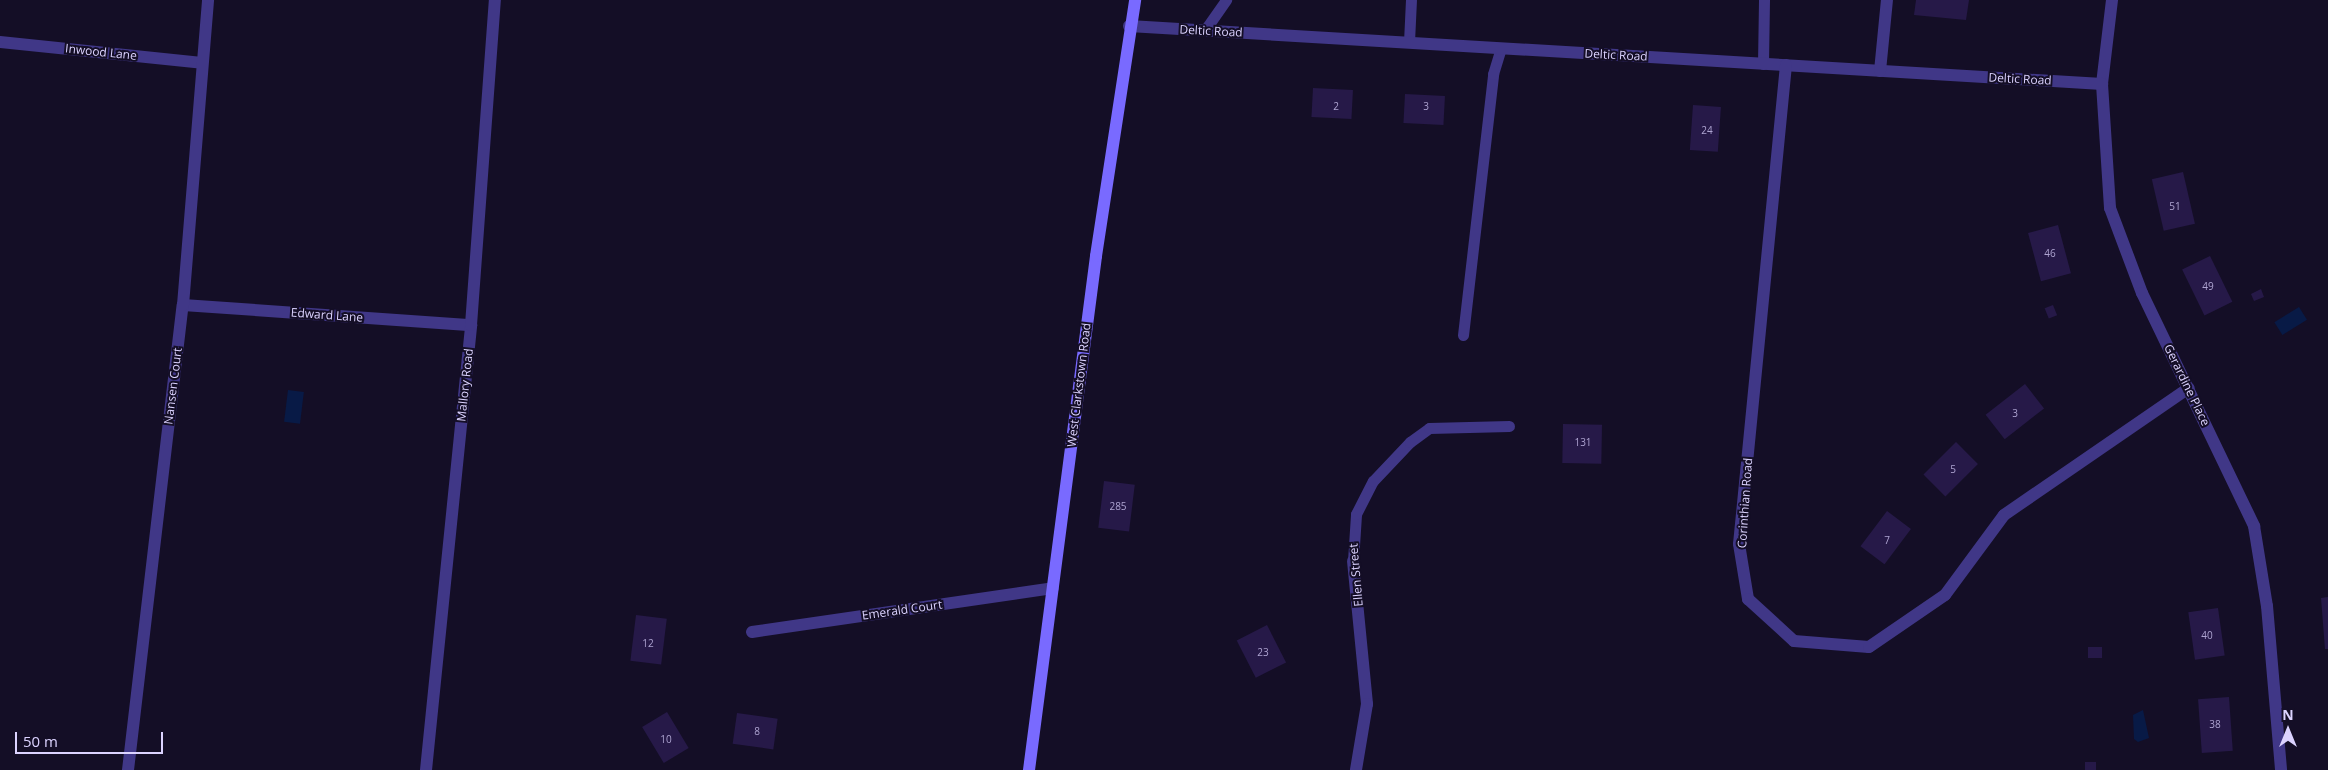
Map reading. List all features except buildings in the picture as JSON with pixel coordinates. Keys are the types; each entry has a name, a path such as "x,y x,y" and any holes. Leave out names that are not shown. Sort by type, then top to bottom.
{"street":[{"name":"Nansen Court","path":"128,770 182,305 208,0"},
{"name":"Mallory Road","path":"426,770 471,325 495,0"},
{"name":"West Clarkstown Road","path":"1029,770 1129,26 1135,0"},
{"path":"1880,71 1887,0"},
{"name":"Gerardine Place","path":"2112,0 2102,84 2110,208 2142,293 2254,526 2267,606 2281,770"},
{"name":"Deltic Road","path":"1129,26 2102,84"},
{"name":"Inwood Lane","path":"0,42 202,63"},
{"name":"Corinthian Road","path":"1786,65 1740,544 1748,599 1794,641 1869,648 1945,595 2004,515 2189,388"},
{"name":"Edward Lane","path":"182,305 471,325"},
{"name":"Ellen Street","path":"1353,561 1367,704 1356,770"},
{"name":"Emerald Court","path":"752,632 1053,588"}],"lane":[{"path":"1205,30 1226,0"},
{"path":"1409,42 1411,0"},
{"path":"1763,64 1764,0"},
{"path":"1463,335 1493,74 1501,48"},
{"name":"Ellen Street","path":"1353,561 1356,514 1373,481 1410,442 1428,428 1510,426"}],"water":[{"path":"2299,307 2307,320 2282,335 2274,322"},
{"path":"288,390 304,392 300,424 284,422"},
{"path":"2143,710 2149,738 2138,742 2134,739 2133,715"}]}
